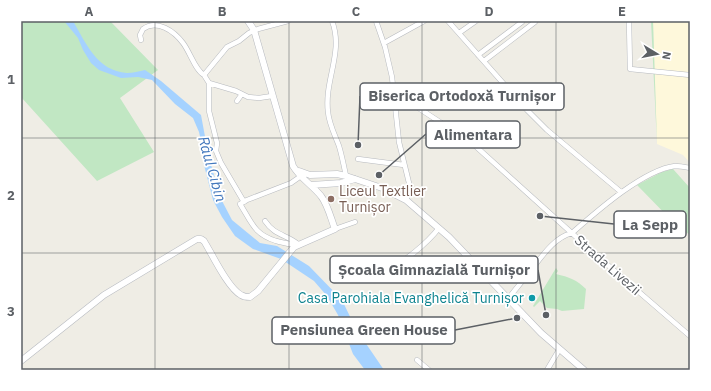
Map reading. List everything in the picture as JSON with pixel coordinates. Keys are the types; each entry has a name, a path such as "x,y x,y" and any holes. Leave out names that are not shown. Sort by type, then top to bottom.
{"street":[{"path":"248,21 254,30 291,161 301,176 322,197"},
{"path":"204,75 227,47 239,41 254,30 288,21"},
{"path":"332,21 337,41 328,98 328,112 343,160 346,176"},
{"path":"376,21 384,43 392,77 399,142 410,187 406,200"},
{"path":"384,43 424,21"},
{"path":"448,21 532,115 621,192"},
{"path":"459,34 476,21"},
{"path":"629,21 630,69 690,74"},
{"path":"478,55 522,22"},
{"path":"484,61 535,22"},
{"path":"141,40 141,31 146,27 153,25 162,26 183,42 199,70 209,83 208,111 217,143 216,151 242,203 260,233 271,239 290,244 298,244"},
{"path":"209,83 236,91 248,97 259,98 272,96"},
{"name":"Strada Livezii","path":"394,92 472,143 690,336"},
{"path":"237,101 242,94"},
{"path":"358,159 404,165"},
{"path":"508,299 545,253 561,237 572,233 621,192 664,169 678,166 690,168"},
{"path":"296,170 310,175 337,174 346,176 390,192 406,200 439,228 559,350 584,370"},
{"path":"242,203 294,182 301,176"},
{"path":"311,185 341,183 355,179"},
{"path":"324,184 321,190 322,197 335,229"},
{"path":"265,221 274,231 298,244"},
{"path":"21,361 104,295 197,239 204,241 230,285 238,294 244,297 250,297 280,264 290,250 298,244 355,222"},
{"path":"387,272 420,248 439,228"},
{"path":"271,239 274,231"},
{"path":"547,370 559,350"},
{"path":"417,360 429,370"}],"shaded area":[{"path":"653,21 690,21 690,163 683,155 657,144"}],"green space":[{"path":"21,21 110,21 158,70 120,98 154,152 97,181 21,97"},
{"path":"651,21 653,21 657,144"},
{"path":"673,169 690,188 690,235 676,225 637,185 662,172"},
{"path":"556,268 558,271 556,274 572,279 586,289 584,309 562,311 547,308 540,301 534,307 533,306"}],"water":[{"name":"Râul Cibin","path":"64,21 73,21 88,47 100,61 108,67 127,73 145,70 161,81 201,115 209,158 221,199 232,220 260,243 277,246 309,266 342,300 356,329 384,370 365,370 353,354 338,315 327,296 314,281 281,259 253,249 235,236 213,200 203,161 203,150 199,132 193,118 175,104 152,80 138,77 121,78 99,70 91,63 78,38"}],"place":[{"name":"Biserica Ortodoxă Turnișor","path":"358,145"},
{"name":"Alimentara","path":"379,175"},
{"name":"Liceul Textlier Turnișor","path":"331,199"},
{"name":"La Sepp","path":"540,216"},
{"name":"Casa Parohiala Evanghelică Turnișor","path":"532,298"},
{"name":"Școala Gimnazială Turnișor","path":"546,315"},
{"name":"Pensiunea Green House","path":"517,318"}]}
